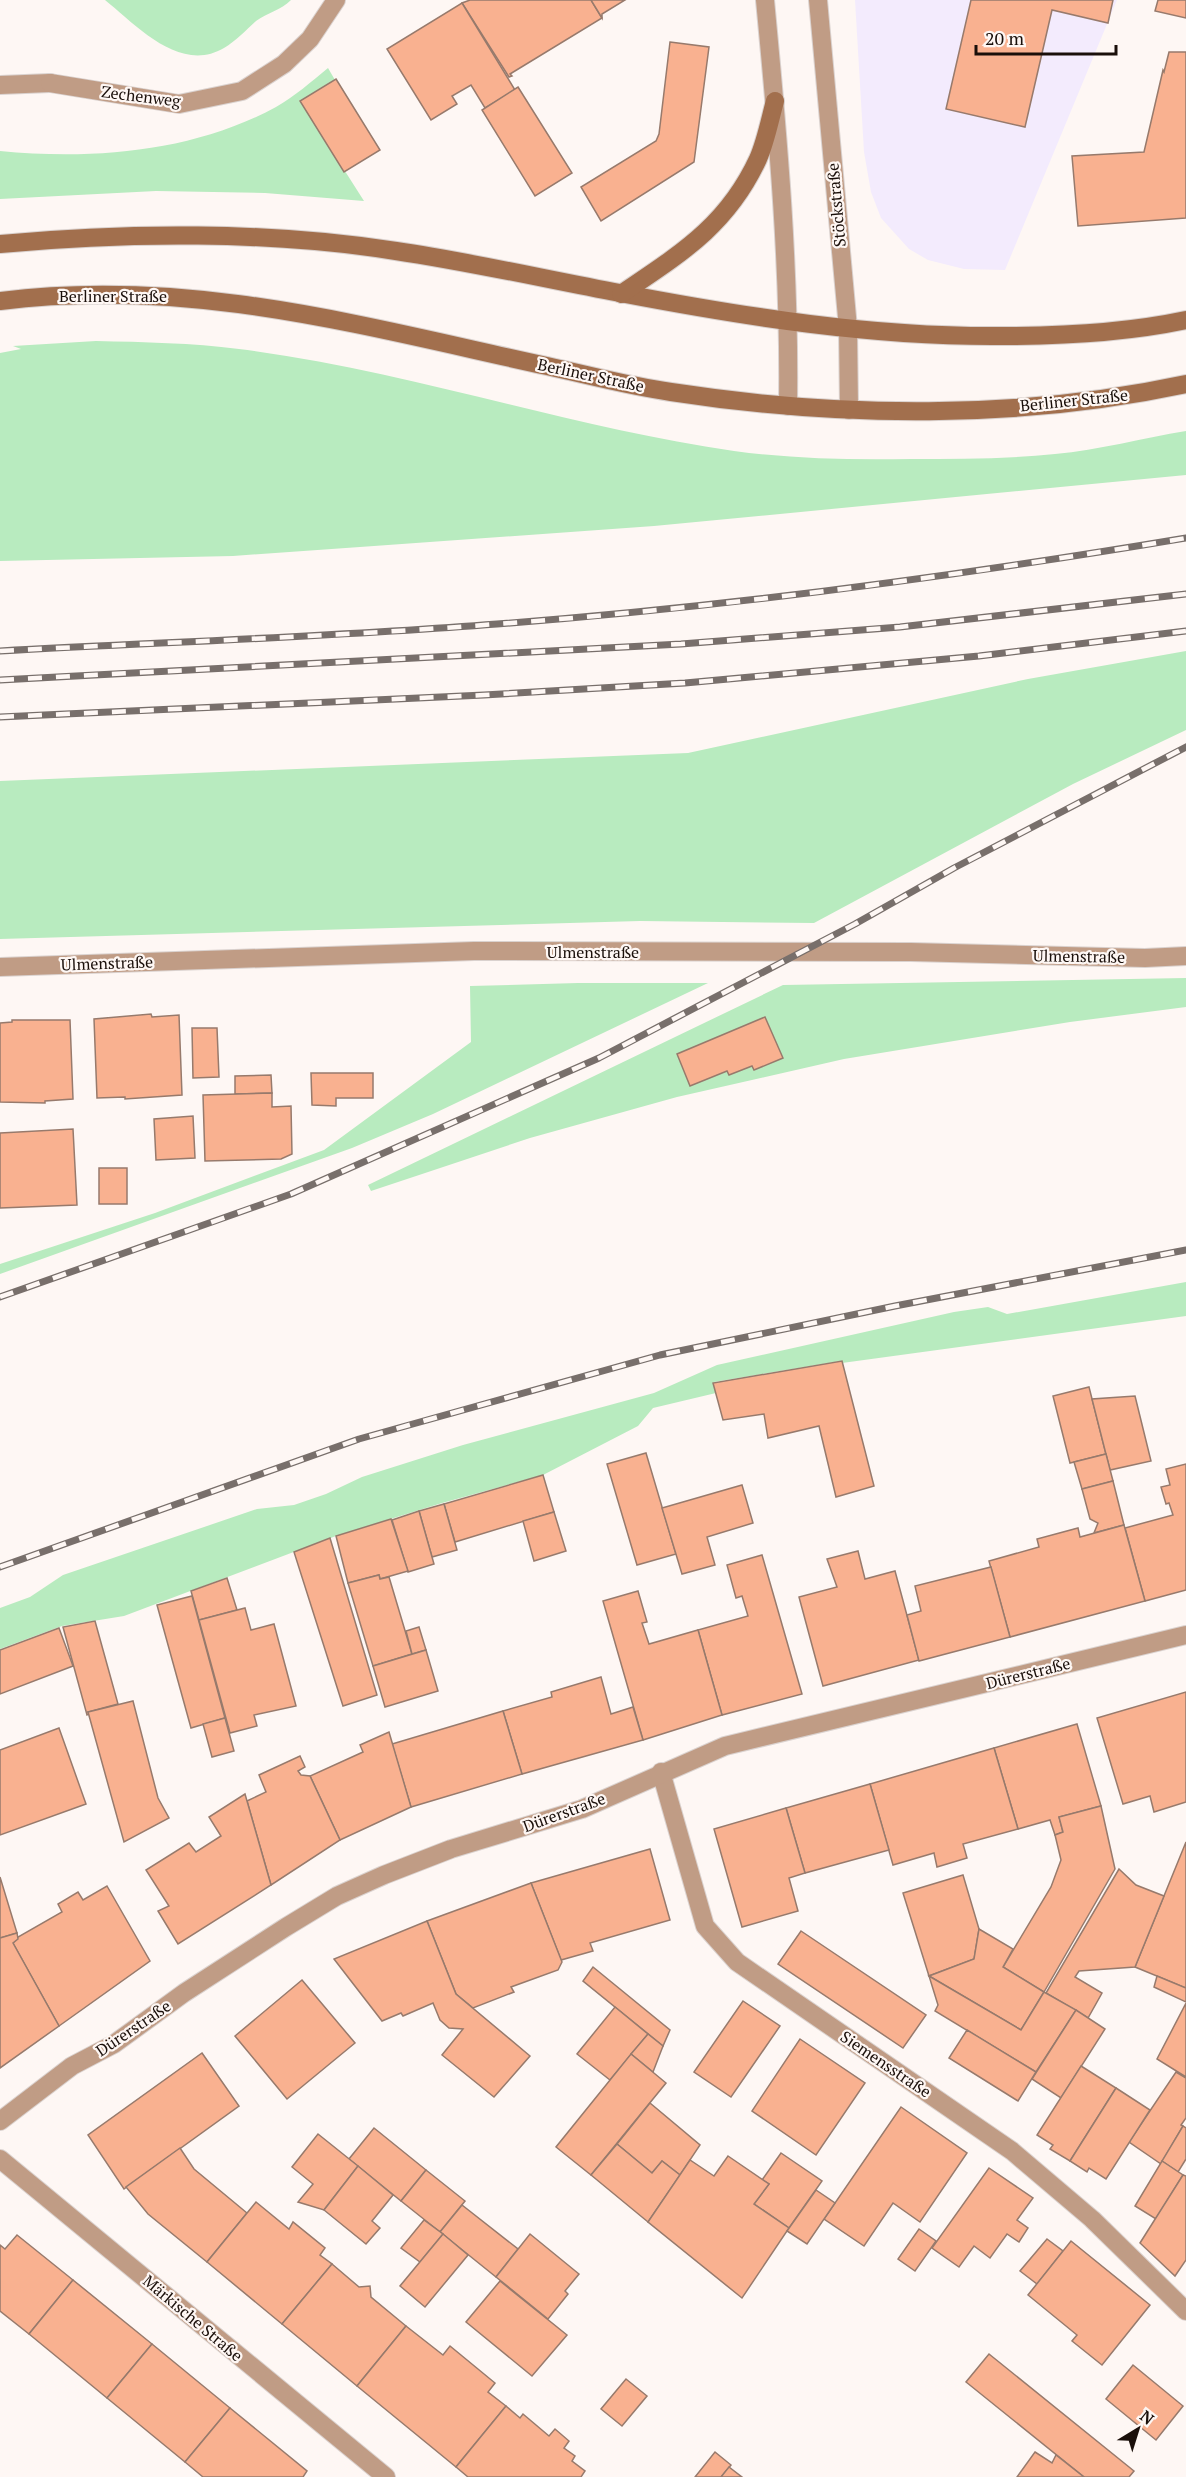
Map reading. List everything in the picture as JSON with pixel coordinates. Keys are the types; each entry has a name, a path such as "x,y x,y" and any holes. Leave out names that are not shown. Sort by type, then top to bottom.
{"main road":[{"path":"621,294 690,247 734,203 759,157 775,100"},
{"path":"0,244 43,240 162,236 299,240 395,250 621,294 789,322 951,337 1113,333 1186,320"},
{"name":"Berliner Straße","path":"0,301 90,294 170,295 227,301 301,312 669,392 788,406 849,410 941,410 1032,406 1146,393 1186,384"}],"street":[{"name":"Zechenweg","path":"0,85 50,83 179,104 242,91 284,64 303,46 336,0"},
{"path":"765,0 785,226 789,322 788,406"},
{"name":"Stöckstraße","path":"818,0 848,328 849,410"},
{"name":"Ulmenstraße","path":"0,967 474,951 911,952 1145,958 1186,956"},
{"name":"Dürerstraße","path":"0,2121 72,2066 114,2044 184,1994 338,1896 384,1875 451,1849 582,1809 661,1772 725,1746 1186,1635"},
{"name":"Siemensstraße","path":"661,1772 705,1926 738,1962 1012,2151 1092,2219 1186,2311"},
{"name":"Märkische Straße","path":"0,2159 386,2477"}],"shaded area":[{"path":"855,0 1117,0 1005,270 964,269 928,260 909,249 881,218 871,192 864,152"}],"green space":[{"path":"105,0 291,0 256,21 224,48 208,54 191,55 175,51 160,43"},
{"path":"328,68 335,80 301,102 364,201 265,193 156,191 0,199 0,151 35,154 106,153 177,143 244,122 276,107"},
{"path":"96,341 204,345 302,358 364,370 672,441 778,456 867,459 1019,457 1088,450 1186,431 1186,475 654,526 233,556 0,561 0,353 21,349 13,346"},
{"path":"1186,651 1186,730 1073,784 814,923 640,921 0,939 0,781 688,753 1028,679"},
{"path":"1186,978 1186,1007 1070,1022 844,1059 677,1097 530,1138 371,1191 368,1185 783,985"},
{"path":"708,983 433,1114 352,1148 0,1274 0,1264 155,1213 324,1150 471,1042 470,986"},
{"path":"1186,1282 1186,1316 842,1363 841,1361 714,1382 716,1393 653,1408 638,1426 543,1475 336,1536 124,1616 62,1626 0,1649 0,1608 30,1597 63,1575 257,1509 294,1505 326,1494 362,1477 463,1445 654,1393 717,1365 954,1312 988,1307 1007,1314"}],"building":[{"path":"470,0 591,0 602,18 510,74 512,76 509,77 462,3"},
{"path":"591,0 625,0 602,14 602,18"},
{"path":"971,0 1113,0 1108,23 1052,10 1025,127 946,109"},
{"path":"1158,0 1186,0 1186,18 1155,11"},
{"path":"462,3 515,90 485,108 471,85 452,96 457,104 431,120 387,49"},
{"path":"670,42 709,47 694,162 601,221 581,187 656,141 659,134"},
{"path":"1169,52 1186,52 1186,218 1078,226 1072,156 1144,152"},
{"path":"336,79 380,150 344,172 300,101"},
{"path":"518,87 572,173 535,196 482,110"},
{"path":"151,1014 152,1017 179,1015 182,1095 125,1099 125,1097 97,1098 94,1019"},
{"path":"765,1017 783,1058 754,1070 752,1066 729,1075 727,1071 690,1086 677,1054"},
{"path":"12,1020 70,1020 73,1099 45,1101 45,1103 0,1102 0,1023 12,1022"},
{"path":"192,1028 217,1028 219,1077 193,1078"},
{"path":"311,1073 373,1073 373,1098 336,1098 336,1106 312,1105"},
{"path":"271,1075 272,1093 235,1094 235,1076"},
{"path":"272,1093 272,1107 291,1106 292,1154 281,1159 205,1161 203,1095"},
{"path":"193,1116 195,1158 156,1160 154,1119"},
{"path":"73,1129 77,1205 0,1208 0,1133"},
{"path":"99,1168 127,1168 127,1204 99,1204"},
{"path":"842,1361 874,1486 836,1497 819,1426 768,1438 764,1414 723,1420 713,1383"},
{"path":"1089,1387 1106,1454 1070,1463 1053,1396"},
{"path":"1135,1396 1151,1461 1110,1470 1092,1399"},
{"path":"646,1453 676,1554 637,1565 607,1464"},
{"path":"1106,1454 1113,1481 1082,1489 1074,1462"},
{"path":"1186,1464 1186,1590 1145,1601 1125,1528 1173,1515 1169,1503 1166,1504 1161,1487 1170,1485 1166,1469"},
{"path":"543,1475 554,1512 455,1542 444,1504"},
{"path":"1113,1481 1124,1525 1094,1533 1098,1523 1090,1519 1082,1489"},
{"path":"742,1485 753,1523 707,1537 715,1565 682,1574 662,1508"},
{"path":"444,1504 457,1550 432,1557 419,1511"},
{"path":"419,1511 434,1564 408,1572 392,1520"},
{"path":"554,1512 566,1551 534,1561 523,1521"},
{"path":"391,1519 408,1571 380,1579 379,1575 348,1583 336,1536"},
{"path":"1124,1525 1145,1601 1010,1637 989,1561 1039,1547 1037,1539 1078,1528 1080,1537"},
{"path":"330,1538 377,1695 343,1706 294,1552"},
{"path":"858,1551 865,1579 895,1571 919,1660 823,1686 799,1597 837,1587 827,1559"},
{"path":"762,1555 802,1694 722,1715 698,1630 748,1616 742,1596 736,1598 727,1565"},
{"path":"991,1567 1010,1637 919,1661 907,1615 921,1611 915,1586"},
{"path":"379,1575 380,1579 389,1577 412,1654 373,1666 348,1583"},
{"path":"227,1578 237,1610 199,1620 191,1591"},
{"path":"638,1591 647,1622 642,1623 649,1644 698,1630 722,1715 643,1740 603,1601"},
{"path":"192,1596 225,1718 191,1728 157,1605"},
{"path":"245,1608 251,1630 274,1624 296,1706 254,1715 257,1726 230,1733 199,1620"},
{"path":"95,1621 118,1704 88,1712 87,1715 63,1627"},
{"path":"419,1627 426,1650 412,1654 406,1631"},
{"path":"59,1628 73,1666 0,1694 0,1650"},
{"path":"426,1650 438,1691 385,1707 373,1666"},
{"path":"601,1677 611,1714 633,1707 643,1740 522,1774 503,1711 552,1697 551,1692"},
{"path":"1186,1692 1186,1802 1154,1812 1150,1796 1123,1804 1097,1718"},
{"path":"133,1701 158,1798 169,1818 124,1842 88,1712"},
{"path":"503,1711 522,1774 411,1807 392,1744"},
{"path":"225,1718 234,1751 212,1757 203,1724"},
{"path":"1077,1724 1101,1806 1059,1817 1063,1832 1055,1835 1050,1820 1018,1829 994,1748"},
{"path":"59,1728 86,1804 0,1835 0,1750"},
{"path":"389,1732 411,1807 340,1840 310,1776 363,1752 360,1745"},
{"path":"994,1748 1018,1829 963,1844 967,1858 937,1867 934,1853 893,1865 870,1784"},
{"path":"300,1756 305,1767 298,1771 301,1775 310,1776 340,1840 271,1885 247,1801 266,1792 259,1775"},
{"path":"870,1784 889,1850 805,1873 786,1808"},
{"path":"245,1794 271,1885 178,1944 158,1911 169,1906 146,1870 189,1843 196,1852 221,1836 209,1817"},
{"path":"1101,1806 1115,1869 1044,1992 1003,1967 1051,1887 1061,1860 1055,1835 1063,1832 1059,1817"},
{"path":"786,1808 805,1873 789,1878 798,1911 742,1927 714,1829"},
{"path":"1186,1842 1186,1988 1135,1967"},
{"path":"650,1849 670,1920 590,1943 593,1951 561,1960 531,1883"},
{"path":"1119,1869 1136,1885 1164,1896 1135,1967 1079,1971 1075,1977 1102,1993 1088,2018 1046,1993"},
{"path":"963,1875 979,1929 974,1959 929,1976 903,1893"},
{"path":"0,1877 17,1933 0,1938"},
{"path":"531,1883 562,1962 558,1970 511,1987 514,1992 473,2008 456,1994 427,1921"},
{"path":"107,1886 150,1961 59,2026 13,1943 18,1937 62,1912 58,1904 78,1892 83,1900"},
{"path":"427,1921 456,1994 530,2056 494,2097 442,2055 463,2029 449,2028 440,2020 433,2003 403,2016 401,2013 382,2021 334,1959"},
{"path":"979,1929 1013,1949 1003,1967 1044,1992 1021,2030 929,1976 974,1959"},
{"path":"801,1931 926,2015 903,2048 778,1964"},
{"path":"17,1933 18,1939 13,1943 59,2026 0,2068 0,1938"},
{"path":"593,1967 670,2030 663,2046 583,1981"},
{"path":"929,1976 1021,2030 1044,1992 1076,2010 1036,2072 935,2011 938,2005"},
{"path":"1157,1976 1186,1988 1186,2002 1154,1987"},
{"path":"302,1980 355,2043 287,2099 235,2036"},
{"path":"743,2001 780,2026 731,2097 694,2072"},
{"path":"1186,2003 1186,2077 1157,2059"},
{"path":"615,2007 648,2034 610,2080 577,2054"},
{"path":"1076,2010 1105,2029 1061,2098 1032,2079"},
{"path":"967,2030 1036,2072 1018,2101 949,2058"},
{"path":"648,2034 663,2046 653,2072 631,2054"},
{"path":"800,2039 865,2083 816,2155 752,2111"},
{"path":"202,2053 239,2106 124,2189 88,2135"},
{"path":"631,2054 666,2083 591,2175 556,2147"},
{"path":"1081,2066 1116,2088 1070,2161 1050,2149 1053,2145 1037,2135"},
{"path":"1176,2072 1186,2078 1186,2118 1161,2164 1129,2142"},
{"path":"1116,2088 1150,2110 1106,2179 1089,2168 1087,2172 1070,2161"},
{"path":"650,2103 700,2145 680,2175 662,2161 652,2173 617,2144"},
{"path":"901,2107 967,2153 920,2222 893,2203 864,2246 824,2219"},
{"path":"1183,2126 1186,2128 1186,2159 1178,2172 1162,2161"},
{"path":"374,2128 426,2170 401,2201 349,2159"},
{"path":"318,2134 358,2166 324,2210 298,2202 313,2184 292,2167"},
{"path":"617,2144 652,2173 662,2161 680,2175 648,2222 591,2175"},
{"path":"180,2148 194,2169 247,2213 207,2262 148,2214 126,2187"},
{"path":"781,2153 822,2181 789,2228 754,2204 769,2184 762,2180"},
{"path":"728,2156 769,2184 754,2204 789,2228 742,2298 648,2222 690,2160 714,2176"},
{"path":"1162,2161 1183,2175 1156,2219 1135,2206"},
{"path":"358,2166 393,2195 372,2221 380,2228 366,2244 324,2210"},
{"path":"989,2168 1033,2198 1017,2220 1028,2228 1019,2242 1007,2234 990,2258 974,2246 959,2267 932,2248"},
{"path":"426,2170 465,2201 440,2232 401,2201"},
{"path":"1183,2175 1186,2176 1186,2260 1175,2276 1140,2243"},
{"path":"816,2190 835,2203 807,2244 787,2231"},
{"path":"256,2202 289,2229 293,2222 325,2248 320,2255 332,2264 282,2324 207,2262"},
{"path":"462,2205 518,2249 496,2277 440,2232"},
{"path":"424,2220 443,2234 420,2262 401,2248"},
{"path":"919,2229 936,2241 915,2271 898,2259"},
{"path":"443,2234 468,2255 425,2307 400,2286"},
{"path":"530,2234 579,2274 565,2291 568,2294 548,2319 496,2277"},
{"path":"17,2235 73,2280 29,2334 0,2311 0,2245 5,2249"},
{"path":"1047,2239 1063,2251 1037,2284 1020,2271"},
{"path":"1071,2241 1150,2305 1102,2365 1072,2341 1077,2335 1028,2295"},
{"path":"332,2264 359,2287 370,2286 371,2297 406,2326 357,2386 282,2324"},
{"path":"73,2280 152,2344 107,2398 29,2334"},
{"path":"500,2281 567,2335 532,2376 466,2322"},
{"path":"406,2326 443,2355 450,2346 495,2383 488,2392 506,2406 456,2467 357,2386"},
{"path":"152,2344 230,2408 185,2462 107,2398"},
{"path":"989,2354 1134,2471 1129,2477 1084,2477 966,2382"},
{"path":"1133,2365 1183,2406 1156,2440 1106,2399"},
{"path":"626,2379 647,2396 622,2426 601,2409"},
{"path":"506,2406 520,2418 523,2414 549,2436 555,2429 569,2441 564,2448 575,2456 572,2461 585,2471 581,2477 468,2477 456,2467"},
{"path":"230,2408 307,2471 303,2477 203,2477 185,2462"},
{"path":"715,2452 731,2465 721,2477 695,2477"},
{"path":"1035,2452 1052,2463 1056,2455 1084,2477 1017,2477"},
{"path":"729,2467 742,2477 721,2477"}],"railway":[{"path":"0,651 373,632 670,609 842,589 1186,538"},
{"path":"0,680 681,644 900,627 1186,594"},
{"path":"0,717 484,695 685,683 979,656 1186,631"},
{"path":"0,1297 291,1194 599,1058 1186,747"},
{"path":"0,1567 359,1439 660,1355 895,1306 1186,1250"}]}
